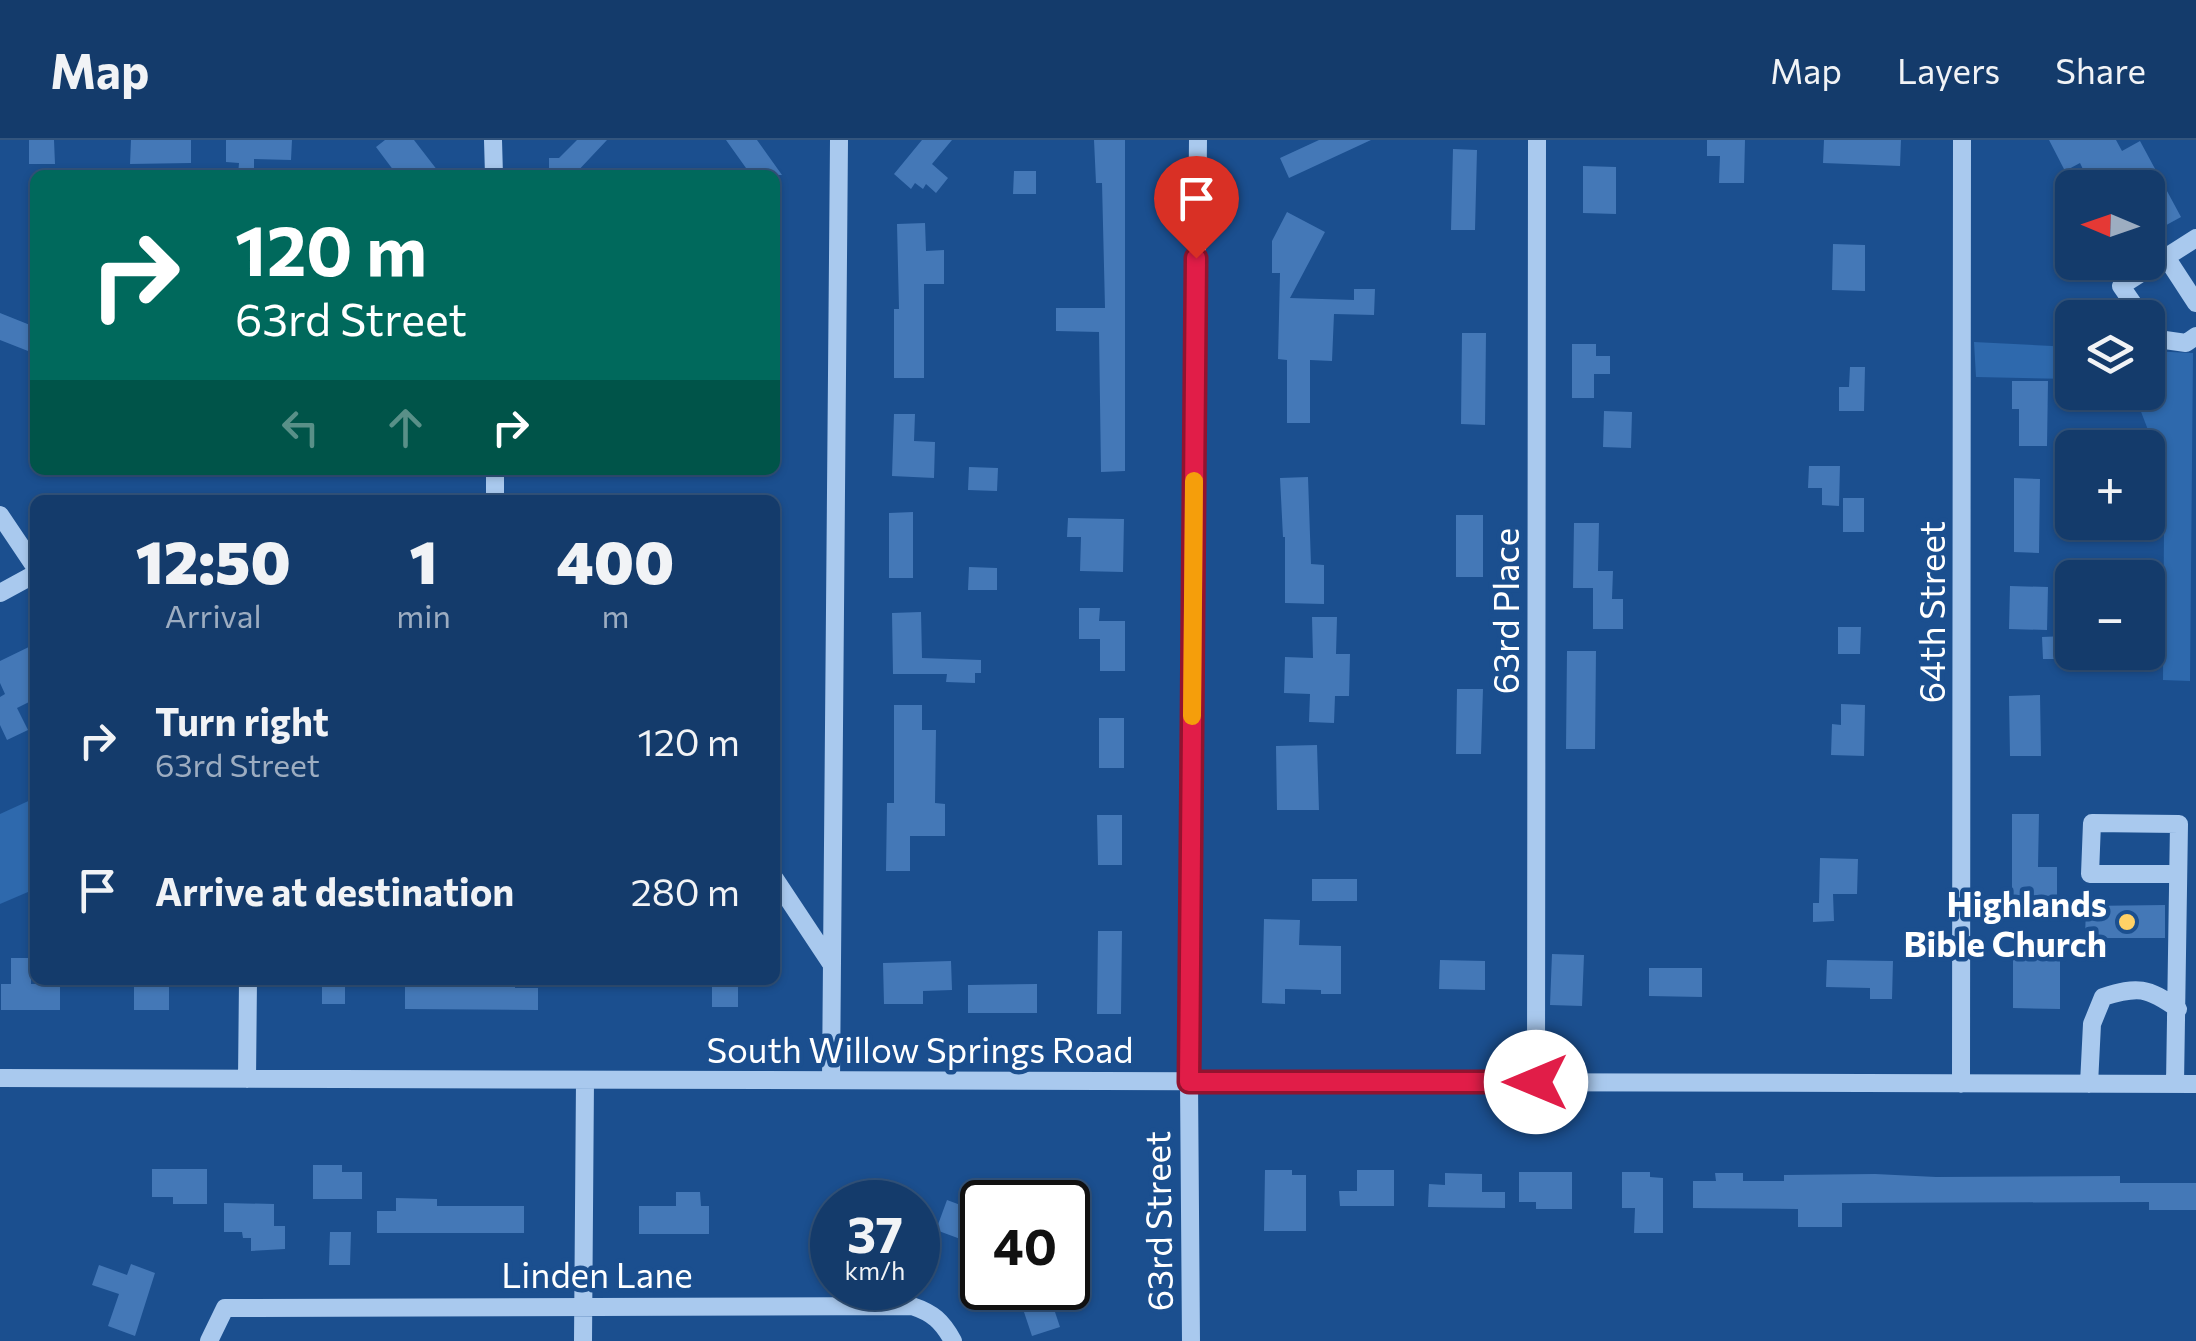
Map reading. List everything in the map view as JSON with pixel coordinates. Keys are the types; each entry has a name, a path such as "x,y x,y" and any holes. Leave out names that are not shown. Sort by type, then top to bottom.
{"street":[{"path":"493,140 494,170"},
{"path":"830,1080 838,140"},
{"name":"63rd Street","path":"1191,1341 1189,1082 1198,140"},
{"name":"63rd Place","path":"1536,1082 1537,140"},
{"name":"64th Street","path":"1961,1084 1962,140"},
{"path":"2131,300 2121,286 2196,238"},
{"path":"2166,257 2196,303"},
{"path":"2165,341 2186,343 2196,336"},
{"path":"0,515 30,562"},
{"path":"0,593 30,573"},
{"path":"2175,1084 2179,824 2092,824 2090,874 2178,874"},
{"path":"780,887 830,962"},
{"path":"248,985 248,1079"},
{"path":"2088,1084 2092,1024 2103,996 2135,987 2158,995 2178,1009"},
{"name":"South Willow Springs Road","path":"0,1078 2196,1084"},
{"path":"584,1341 585,1080"},
{"name":"Linden Lane","path":"210,1341 225,1308 584,1306 912,1306 931,1312 943,1322 953,1341"}],"shaded area":[{"path":"1974,342 2055,346 2055,379 1976,377"},
{"path":"2165,352 2193,353 2190,681 2163,680 2165,430 2148,430 2140,410 2165,410"},
{"path":"30,800 30,891 0,904 0,814"}],"building":[{"path":"29,140 54,140 55,164 29,164"},
{"path":"131,140 191,140 191,163 130,164"},
{"path":"226,140 292,140 291,160 254,159 254,170 238,170 239,163 226,162"},
{"path":"385,140 414,140 437,170 393,170 376,147"},
{"path":"577,140 607,140 579,170 549,170 549,158 559,158"},
{"path":"726,140 757,140 778,170 747,170"},
{"path":"922,140 952,140 932,164 948,178 936,193 926,184 923,189 915,183 911,189 894,174"},
{"path":"1094,140 1125,140 1125,471 1101,472 1099,332 1056,331 1056,308 1105,308 1102,183 1096,183"},
{"path":"1319,140 1371,140 1289,178 1280,158"},
{"path":"1707,140 1745,140 1744,183 1719,183 1720,156 1707,156"},
{"path":"1824,140 1901,140 1900,166 1823,163"},
{"path":"2049,140 2116,140 2122,151 2140,141 2156,170 2083,170 2080,163 2064,170"},
{"path":"1453,149 1477,150 1475,230 1451,230"},
{"path":"1583,166 1616,167 1616,214 1583,213"},
{"path":"1014,171 1036,171 1036,194 1013,194"},
{"path":"2165,187 2181,217 2165,226"},
{"path":"1287,212 1325,232 1290,298 1354,300 1354,289 1375,289 1374,315 1334,314 1332,361 1310,360 1310,423 1287,423 1287,360 1278,359 1280,273 1272,273 1272,241"},
{"path":"925,223 926,251 944,250 944,284 924,284 924,378 894,378 894,309 899,309 897,224"},
{"path":"1833,244 1865,245 1865,291 1832,290"},
{"path":"0,313 30,325 28,351 0,340"},
{"path":"1462,333 1486,333 1485,425 1461,424"},
{"path":"1572,344 1596,344 1596,356 1610,356 1610,374 1594,374 1594,398 1572,398"},
{"path":"1850,367 1865,367 1864,411 1839,411 1839,387 1849,387"},
{"path":"2012,381 2048,381 2047,446 2019,446 2019,409 2012,409"},
{"path":"1604,411 1632,412 1631,448 1603,447"},
{"path":"894,414 915,414 914,441 935,442 934,478 892,476"},
{"path":"1809,466 1840,466 1839,506 1822,505 1822,488 1808,488"},
{"path":"969,467 998,468 997,491 968,490"},
{"path":"1308,477 1311,564 1324,565 1324,604 1285,603 1280,478"},
{"path":"2014,478 2040,479 2039,553 2014,552"},
{"path":"1843,498 1864,498 1864,532 1843,532"},
{"path":"913,512 913,578 889,578 889,513"},
{"path":"1456,515 1483,515 1483,577 1456,577"},
{"path":"1068,518 1124,519 1123,572 1080,571 1081,537 1067,537"},
{"path":"1574,523 1599,523 1598,571 1613,571 1612,599 1623,599 1623,629 1593,629 1593,588 1573,588"},
{"path":"969,567 997,568 997,590 968,590"},
{"path":"2010,586 2048,587 2047,630 2009,629"},
{"path":"1079,608 1100,608 1099,621 1125,621 1125,671 1100,671 1100,639 1079,639"},
{"path":"921,612 922,658 981,660 981,673 975,673 975,683 946,682 947,674 893,674 892,613"},
{"path":"1312,617 1337,617 1336,654 1350,654 1349,696 1335,696 1334,723 1309,722 1310,694 1284,693 1285,657 1313,658"},
{"path":"1838,627 1861,627 1860,654 1838,654"},
{"path":"2055,636 2055,659 2043,659 2042,637"},
{"path":"30,646 30,702 17,708 28,730 7,740 0,725 0,697 5,694 0,683 0,661"},
{"path":"1567,651 1596,651 1595,749 1566,749"},
{"path":"1457,689 1483,689 1481,754 1456,754"},
{"path":"2040,695 2041,756 2010,756 2009,696"},
{"path":"1841,704 1865,705 1864,756 1831,755 1832,724 1841,725"},
{"path":"894,705 922,705 922,730 936,730 935,803 945,804 945,836 910,836 910,871 886,871 887,803 894,803"},
{"path":"1099,718 1124,718 1124,768 1099,768"},
{"path":"1317,745 1319,810 1277,810 1276,746"},
{"path":"2012,814 2039,814 2038,867 2057,867 2057,896 2012,895"},
{"path":"1097,815 1122,815 1122,865 1098,865"},
{"path":"1820,858 1858,859 1857,894 1833,894 1834,921 1813,922 1813,903 1819,903"},
{"path":"1312,879 1357,879 1357,901 1312,901"},
{"name":"Highlands Bible Church","path":"2165,905 2165,938 2085,938 2086,906"},
{"path":"1264,919 1300,920 1299,945 1341,946 1341,994 1285,989 1285,1004 1262,1003"},
{"path":"1098,931 1122,931 1121,1014 1097,1014"},
{"path":"1552,954 1584,955 1582,1006 1550,1005"},
{"path":"2013,956 2060,956 2060,1009 2013,1008"},
{"path":"11,958 30,958 30,985 60,985 60,1010 1,1010 1,984 11,984"},
{"path":"1440,960 1485,961 1485,990 1439,989"},
{"path":"1827,960 1893,961 1892,999 1870,999 1870,988 1826,987"},
{"path":"951,961 952,990 923,991 923,1004 884,1004 883,963"},
{"path":"1649,968 1702,968 1702,997 1649,996"},
{"path":"1037,984 1037,1013 968,1013 968,985"},
{"path":"134,985 169,985 169,1010 134,1010"},
{"path":"322,985 345,985 345,1004 322,1004"},
{"path":"405,985 538,988 538,1010 405,1009"},
{"path":"712,985 738,985 738,1007 712,1007"},
{"path":"313,1165 342,1165 342,1172 362,1172 362,1199 313,1199"},
{"path":"152,1169 207,1169 207,1204 173,1204 173,1197 152,1197"},
{"path":"1265,1170 1292,1170 1292,1175 1306,1175 1306,1231 1264,1231"},
{"path":"1357,1170 1394,1170 1394,1206 1340,1206 1339,1191 1357,1191"},
{"path":"1519,1172 1572,1172 1572,1209 1536,1209 1536,1202 1519,1202"},
{"path":"1622,1172 1650,1172 1650,1177 1663,1178 1663,1233 1634,1233 1635,1208 1622,1208"},
{"path":"1445,1173 1482,1174 1482,1192 1505,1192 1505,1208 1428,1207 1429,1184 1445,1185"},
{"path":"1715,1173 1743,1173 1743,1181 1784,1181 1784,1175 2120,1176 2120,1183 2196,1183 2196,1210 2149,1210 2149,1202 1842,1203 1842,1227 1798,1227 1798,1209 1693,1208 1693,1181 1716,1181"},
{"path":"676,1192 700,1192 701,1206 709,1206 709,1234 639,1234 639,1206 676,1206"},
{"path":"396,1198 437,1199 437,1206 524,1206 524,1233 377,1233 377,1211 396,1211"},
{"path":"947,1200 960,1205 960,1239 940,1231"},
{"path":"224,1203 274,1204 274,1226 285,1226 285,1249 251,1251 251,1238 243,1238 242,1232 224,1232"},
{"path":"330,1232 351,1232 350,1265 329,1265"},
{"path":"131,1264 155,1273 135,1336 108,1326 119,1294 92,1285 99,1265 127,1275"},
{"path":"1023,1310 1054,1310 1060,1327 1032,1336"}],"slow traffic":[{"path":"1192,716 1194,481"}],"place":[{"name":"Highlands Bible Church","path":"2127,922"}],"route":[{"path":"1196,258 1189,1082 1536,1082"}]}
